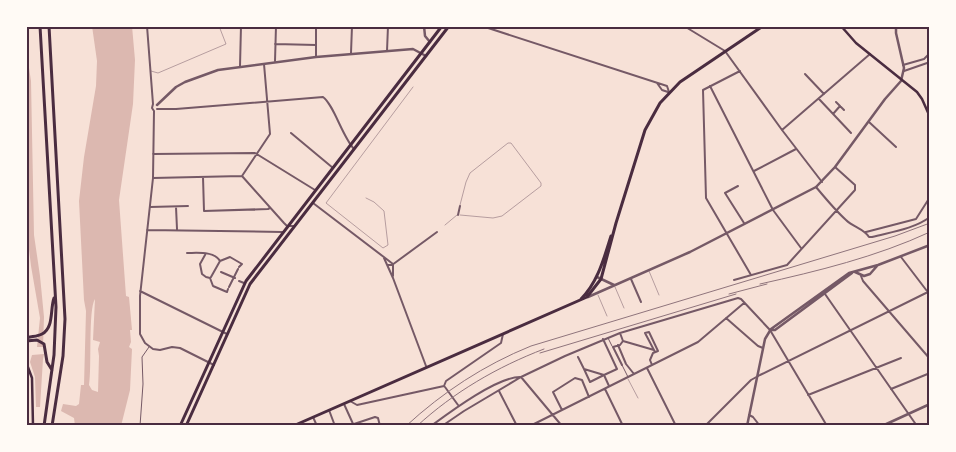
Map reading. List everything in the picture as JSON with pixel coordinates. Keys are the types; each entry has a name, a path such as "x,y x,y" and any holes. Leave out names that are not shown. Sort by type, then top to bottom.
{"main road":[{"path":"40,26 56,295 56,331 44,426"},
{"path":"49,26 65,312 54,426"},
{"path":"180,426 244,283 442,26"},
{"path":"186,426 250,284 448,26"},
{"path":"579,301 593,285 597,277 645,130 652,117 669,92 680,82 763,26"},
{"path":"841,26 870,54 917,92 928,107 930,116"},
{"path":"313,202 315,190"},
{"path":"296,425 587,297 601,279 616,223"},
{"path":"26,340 48,330 51,306 56,295"},
{"path":"26,340 37,340 44,344 52,370"},
{"path":"26,362 32,378 33,426"}],"street":[{"path":"147,26 150,72 156,106 154,111"},
{"path":"240,66 241,26"},
{"path":"275,62 276,26"},
{"path":"316,26 316,57"},
{"path":"351,53 352,26"},
{"path":"387,51 388,26"},
{"path":"424,26 424,36 434,45"},
{"path":"482,26 667,86 669,92"},
{"path":"494,30 496,26"},
{"path":"684,26 726,51 782,130 822,182"},
{"path":"587,297 598,294 728,234 822,182 887,96 900,84 904,71 896,35 896,26"},
{"path":"276,44 316,45"},
{"path":"214,365 180,348 172,347 158,350 149,347 143,341 140,334 140,290 153,178 154,111 152,108 176,87 218,70 351,53 414,49 426,56"},
{"path":"903,65 924,59 930,53"},
{"path":"782,130 870,54"},
{"path":"904,71 930,62"},
{"path":"242,176 270,134 264,64"},
{"path":"740,71 703,90 706,198 752,275"},
{"path":"805,74 824,94"},
{"path":"657,83 662,90 669,92"},
{"path":"710,86 773,210 801,248"},
{"path":"156,106 176,109 323,97 326,99 350,145 354,149"},
{"path":"819,98 851,133"},
{"path":"836,102 844,110"},
{"path":"833,114 840,106"},
{"path":"869,122 896,147"},
{"path":"291,133 332,168"},
{"path":"754,171 796,148"},
{"path":"153,154 257,154 315,190"},
{"path":"734,280 784,267 855,190 856,187 835,167"},
{"path":"153,178 242,176"},
{"path":"242,176 287,226 294,226"},
{"path":"203,177 204,210 270,208"},
{"path":"738,186 725,193 745,224"},
{"path":"816,187 836,211 848,222 866,232 869,237 919,224 930,217"},
{"path":"866,232 916,219 930,197"},
{"path":"313,202 393,264"},
{"path":"150,207 188,206"},
{"path":"458,215 460,206"},
{"path":"176,207 177,230"},
{"path":"147,230 283,232 286,236"},
{"path":"388,265 391,266 437,232"},
{"path":"747,426 763,348 770,330 848,274 878,265 930,245"},
{"path":"187,253 211,254 220,260"},
{"path":"205,254 200,264 202,274 210,278 213,286 227,292 242,264 230,257 220,260"},
{"path":"900,257 930,295"},
{"path":"384,258 427,368"},
{"path":"210,278 220,260"},
{"path":"393,264 393,278"},
{"path":"861,276 870,274 878,265"},
{"path":"221,272 234,278"},
{"path":"854,272 859,273 863,281 930,359"},
{"path":"770,330 775,330 854,272"},
{"path":"597,277 615,286"},
{"path":"631,278 642,302"},
{"path":"239,281 244,283"},
{"path":"140,290 227,334"},
{"path":"705,426 757,376 928,291"},
{"path":"824,294 917,426"},
{"path":"442,426 521,377 603,339 737,298 743,301 770,330 827,426"},
{"path":"530,426 698,342 743,301"},
{"path":"726,318 758,346 763,348"},
{"path":"642,326 645,333 649,332 658,351 654,351 650,360 652,365"},
{"path":"620,333 623,341"},
{"path":"444,386 446,381 501,343 503,334"},
{"path":"608,338 628,378"},
{"path":"578,357 590,382 617,369 603,339"},
{"path":"623,341 654,351"},
{"path":"622,365 613,347 618,346 623,341"},
{"path":"618,346 626,364 634,374"},
{"path":"140,426 143,384 142,357 149,347"},
{"path":"808,395 901,358"},
{"path":"647,368 676,426"},
{"path":"584,369 604,375 609,386"},
{"path":"891,389 930,373"},
{"path":"431,426 458,405 510,378 521,377"},
{"path":"521,377 562,426"},
{"path":"562,410 553,392 575,378 582,380 589,397"},
{"path":"444,386 458,405"},
{"path":"350,402 357,405 444,386"},
{"path":"605,388 623,426"},
{"path":"499,391 517,426"},
{"path":"344,404 354,425 375,417 378,418 380,426"},
{"path":"882,426 930,404"},
{"path":"329,410 336,426"},
{"path":"749,415 760,426"},
{"path":"314,417 317,426"}],"lane":[{"path":"150,72 158,73 226,44 219,26"},
{"path":"366,198 374,202 384,212 388,245 383,248 326,203 413,88"},
{"path":"445,225 458,215 502,216 541,186 541,183 511,143 508,143 470,173 460,206"},
{"path":"648,271 659,295"},
{"path":"615,286 624,308"},
{"path":"598,294 607,316"},
{"path":"628,378 638,398"}],"shaded area":[{"path":"92,26 132,26 135,60 133,104 119,200 126,296 129,297 132,330 130,330 131,342 129,347 132,349 130,390 121,426 75,426 74,418 61,411 63,404 76,406 79,404 81,385 84,385 86,311 79,201 96,86 97,61","holes":["95,299 93,340 100,342 98,349 98,392 92,390 89,385 91,326"]},
{"path":"26,48 31,81 34,235 44,317 43,347 37,347 40,318 26,224"},
{"path":"44,354 40,407 36,407 35,377 30,362 32,355"}],"railway":[{"path":"406,426 465,380 514,353 531,346 895,236 930,223"},
{"path":"760,284 868,256 930,232"},
{"path":"729,294 767,284"},
{"path":"540,353 736,294"},
{"path":"417,426 461,391 493,372 544,349"}]}
